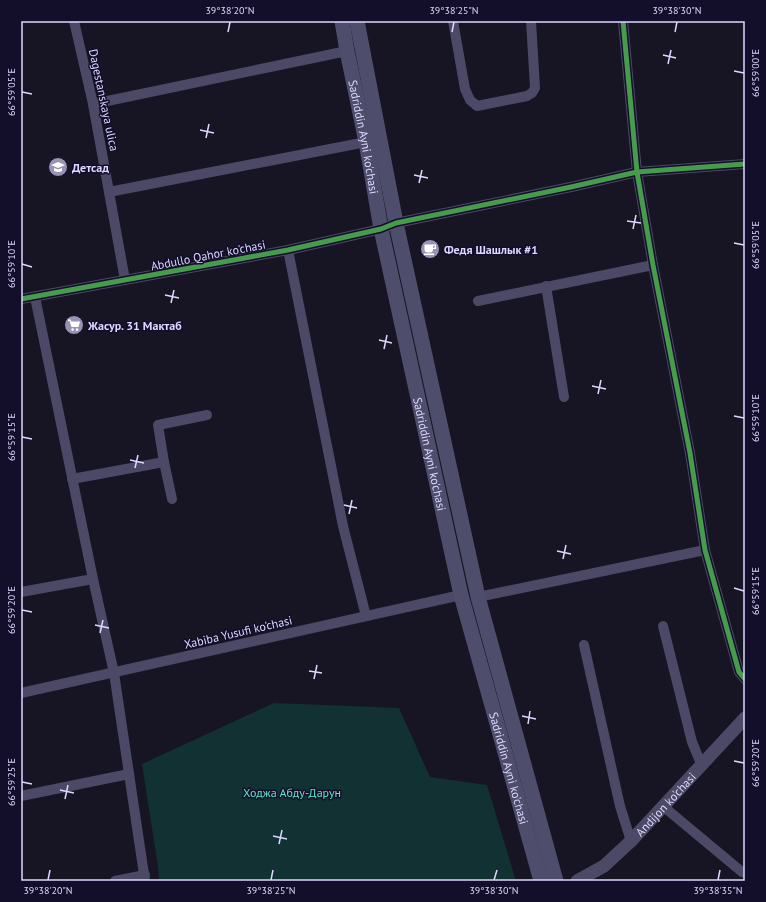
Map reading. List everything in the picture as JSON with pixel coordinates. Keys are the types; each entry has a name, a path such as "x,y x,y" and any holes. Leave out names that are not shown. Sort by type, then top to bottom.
{"main road":[{"name":"Sadriddin Ayni ko'chasi","path":"342,21 366,142 381,229 461,595 540,881"},
{"name":"Sadriddin Ayni ko'chasi","path":"357,21 396,223 478,597 556,881"}],"street":[{"name":"Dagestanskaya ulica","path":"74,21 93,104 125,280"},
{"path":"453,21 465,89 470,100 477,106 527,96 532,93 535,88 531,21"},
{"path":"623,21 637,172 653,265 690,453 705,550 739,672 745,679"},
{"path":"93,104 347,51"},
{"path":"109,192 366,142"},
{"name":"Abdullo Qahor ko'chasi","path":"21,299 288,250 381,229 396,223 637,172 745,164"},
{"path":"288,250 343,526 366,616"},
{"path":"478,302 546,286 653,265"},
{"path":"546,286 564,397"},
{"path":"35,297 93,579 114,673 145,878 115,881"},
{"path":"172,499 158,425 207,415"},
{"path":"72,479 164,462"},
{"path":"478,597 705,550"},
{"path":"21,592 93,579"},
{"name":"Xabiba Yusufi ko'chasi","path":"21,693 461,595"},
{"path":"664,626 692,742 702,766"},
{"path":"584,645 620,806 631,841"},
{"name":"Andijon ko'chasi","path":"577,881 604,866 631,841 745,718"},
{"path":"21,796 129,774"},
{"path":"664,807 745,873"}],"green space":[{"name":"Ходжа Абду-Дарун","path":"274,703 399,708 430,777 487,785 516,881 159,881 142,764"}],"cycle path":[{"path":"623,21 637,172 653,265 690,453 705,550 739,672 745,679"},
{"path":"21,299 288,250 381,229 396,223 637,172 745,164"}],"place":[{"name":"Детсад","path":"58,167"},
{"name":"Федя Шашлык #1","path":"430,249"},
{"name":"Жасур. 31 Мактаб","path":"74,325"}]}
